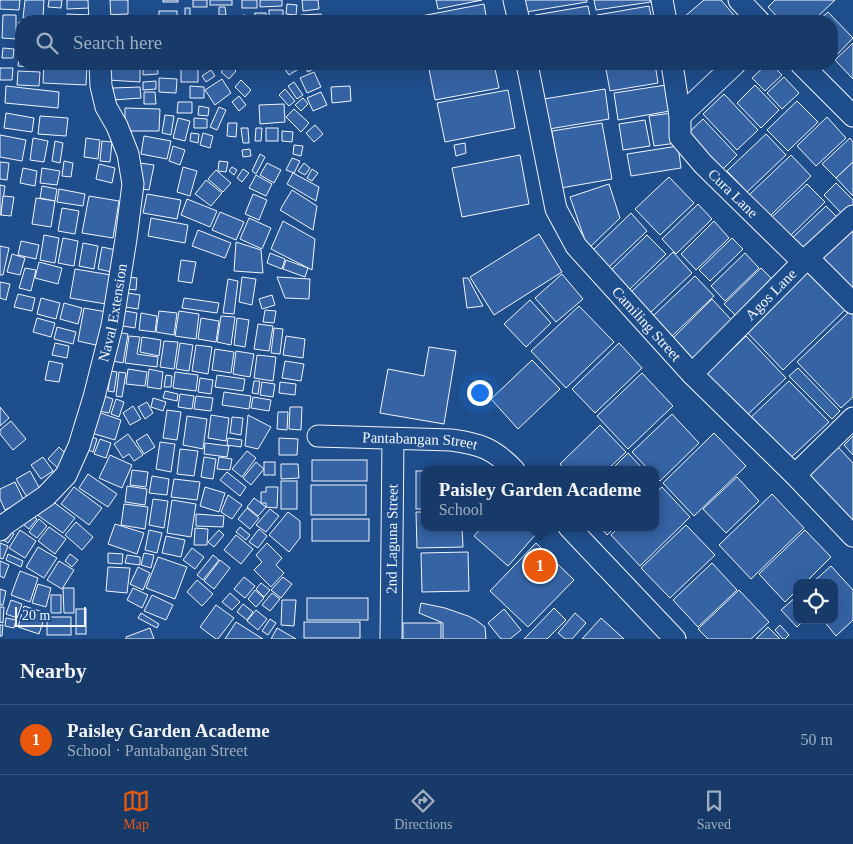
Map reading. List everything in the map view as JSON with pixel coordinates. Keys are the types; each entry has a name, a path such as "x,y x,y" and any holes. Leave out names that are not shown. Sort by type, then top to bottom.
{"street":[{"path":"99,0 100,15"},
{"path":"514,0 517,15"},
{"path":"662,0 665,15"},
{"path":"739,0 753,15"},
{"name":"Naval Extension","path":"0,530 4,525 46,496 66,475 79,446 89,414 112,326 133,184 128,154 117,126 106,107 101,86 100,70"},
{"name":"Camiling Street","path":"528,70 556,209 576,246 692,374 853,536"},
{"name":"Cura Lane","path":"673,70 680,116 680,137 703,164 853,303"},
{"path":"680,116 729,70"},
{"path":"807,70 853,116"},
{"name":"Agos Lane","path":"692,374 805,260 853,216"},
{"path":"795,476 853,418"},
{"name":"Pantabangan Street","path":"318,436 451,440 472,443 486,448 503,458 510,466"},
{"name":"2nd Laguna Street","path":"391,639 393,438"},
{"path":"573,531 675,639"}],"building":[{"path":"0,0 20,0 19,10 0,9"},
{"path":"25,0 44,0 43,15 23,15"},
{"path":"49,0 62,0 61,8 48,7"},
{"path":"67,0 89,0 89,8 67,9"},
{"path":"103,0 128,0 128,14 104,15"},
{"path":"163,0 178,0 178,2 163,2"},
{"path":"193,0 207,0 207,7 193,7"},
{"path":"210,0 232,0 232,5 210,5"},
{"path":"242,0 257,0 257,8 242,8"},
{"path":"260,0 282,0 282,6 260,7"},
{"path":"302,0 318,0 319,9 303,11"},
{"path":"436,0 482,0 438,9"},
{"path":"518,0 587,0 587,2 520,13"},
{"path":"594,0 650,0 651,2 596,10"},
{"path":"704,0 721,0 734,15 686,15"},
{"path":"775,0 835,0 819,15 775,15 768,7"},
{"path":"287,4 297,5 296,15 286,14"},
{"path":"484,4 486,15 426,15"},
{"path":"588,6 590,15 535,15"},
{"path":"649,6 651,15 597,15"},
{"path":"219,7 225,7 226,15 219,15"},
{"path":"185,8 190,8 190,15 185,15"},
{"path":"269,10 283,10 283,15 269,15"},
{"path":"159,11 177,11 177,15 159,15"},
{"path":"255,13 266,13 266,15 255,15"},
{"path":"3,15 15,15 15,39 2,38"},
{"path":"838,22 853,38 838,54"},
{"path":"853,43 853,79 838,63 838,57"},
{"path":"3,48 14,49 13,58 2,58"},
{"path":"0,68 13,68 12,80 0,80"},
{"path":"44,70 87,70 86,85 43,83"},
{"path":"109,70 140,70 140,82 108,80"},
{"path":"143,70 158,70 158,74 143,75"},
{"path":"181,70 198,70 198,82 181,82"},
{"path":"211,70 215,76 206,82 202,76"},
{"path":"223,70 236,71 229,79 221,72"},
{"path":"286,70 297,70 289,75"},
{"path":"429,70 495,70 499,88 435,100"},
{"path":"606,70 656,70 658,83 610,91"},
{"path":"761,70 777,70 782,75 765,91 752,78"},
{"path":"18,71 40,72 39,86 17,85"},
{"path":"314,72 321,87 307,93 300,78"},
{"path":"784,77 799,93 782,109 767,93"},
{"path":"159,78 177,79 176,93 159,92"},
{"path":"222,79 231,93 215,105 205,90"},
{"path":"241,80 251,90 245,97 235,87"},
{"path":"156,81 156,89 143,90 143,82"},
{"path":"294,82 303,95 297,99 288,86"},
{"path":"666,85 670,111 618,120 614,93"},
{"path":"755,85 779,110 761,128 737,103"},
{"path":"6,86 59,92 58,108 5,103"},
{"path":"190,86 204,87 204,98 190,98"},
{"path":"350,86 351,101 332,103 331,87"},
{"path":"140,87 141,98 113,100 113,88"},
{"path":"285,89 295,101 289,106 279,95"},
{"path":"605,89 609,119 549,129 544,99"},
{"path":"508,90 515,128 445,142 437,103"},
{"path":"144,92 155,92 156,104 144,104"},
{"path":"321,92 327,105 313,111 307,98"},
{"path":"724,94 758,130 737,150 703,114"},
{"path":"239,96 246,105 239,111 232,102"},
{"path":"303,98 308,104 301,111 295,105"},
{"path":"797,101 818,122 788,151 767,130"},
{"path":"178,102 192,102 192,113 177,113"},
{"path":"284,104 285,122 260,124 259,105"},
{"path":"199,106 209,108 208,116 198,115"},
{"path":"219,107 226,110 217,130 210,127"},
{"path":"125,108 160,109 159,131 125,131"},
{"path":"294,109 309,123 301,132 286,117"},
{"path":"6,113 34,118 32,132 4,128"},
{"path":"672,113 677,143 654,146 649,116"},
{"path":"165,115 174,116 171,135 162,133"},
{"path":"40,116 68,118 66,136 38,134"},
{"path":"827,117 846,138 816,166 797,146"},
{"path":"178,118 190,121 185,141 173,138"},
{"path":"194,118 207,119 207,128 194,128"},
{"path":"703,119 737,155 720,172 685,136"},
{"path":"645,120 650,146 623,150 619,124"},
{"path":"228,123 237,123 236,137 227,136"},
{"path":"602,123 612,179 561,188 552,131"},
{"path":"315,125 323,134 314,142 306,133"},
{"path":"241,128 248,128 249,143 243,143"},
{"path":"256,128 262,128 261,141 255,141"},
{"path":"266,128 278,128 278,141 266,141"},
{"path":"282,131 293,132 292,142 282,141"},
{"path":"191,133 199,134 198,143 190,141"},
{"path":"203,133 213,136 210,148 200,145"},
{"path":"766,134 786,155 747,192 727,171"},
{"path":"0,135 26,140 22,161 0,157"},
{"path":"144,136 171,141 167,159 141,154"},
{"path":"33,138 48,141 44,162 30,160"},
{"path":"86,138 100,140 98,159 84,157"},
{"path":"850,138 853,142 853,162 836,178 822,164"},
{"path":"55,141 63,143 60,163 52,161"},
{"path":"102,141 112,142 110,162 100,161"},
{"path":"465,143 466,153 456,156 454,145"},
{"path":"294,145 303,146 301,156 293,154"},
{"path":"173,146 185,150 180,165 169,161"},
{"path":"678,146 681,168 631,176 627,154"},
{"path":"250,149 251,156 243,157 242,150"},
{"path":"260,154 265,157 256,174 252,171"},
{"path":"520,155 529,204 462,217 452,168"},
{"path":"791,155 811,176 769,217 749,195"},
{"path":"292,158 300,161 294,173 286,170"},
{"path":"64,161 73,163 71,177 62,176"},
{"path":"219,161 228,162 226,172 218,171"},
{"path":"0,162 9,163 7,180 0,179"},
{"path":"853,162 853,196 836,178"},
{"path":"140,163 154,165 149,190 135,188"},
{"path":"267,163 281,170 274,183 260,175"},
{"path":"304,163 310,168 305,175 298,171"},
{"path":"99,164 115,168 112,183 96,179"},
{"path":"183,167 197,171 190,196 177,192"},
{"path":"232,167 237,170 234,175 229,171"},
{"path":"23,168 37,171 35,186 20,183"},
{"path":"42,168 60,171 57,185 40,183"},
{"path":"243,169 249,173 242,182 237,178"},
{"path":"312,169 318,173 312,181 307,178"},
{"path":"216,170 231,183 223,192 208,179"},
{"path":"293,173 319,187 316,201 287,184"},
{"path":"256,175 272,184 266,196 249,188"},
{"path":"669,177 694,203 660,235 635,209"},
{"path":"206,180 222,193 211,206 195,194"},
{"path":"836,183 853,200 853,211 846,218 824,195"},
{"path":"609,184 620,218 588,249 570,197"},
{"path":"807,184 825,202 790,236 772,217"},
{"path":"0,185 5,186 1,215 0,215"},
{"path":"42,186 57,189 55,201 40,198"},
{"path":"59,189 85,194 83,206 57,202"},
{"path":"292,190 317,206 313,230 280,210"},
{"path":"147,194 181,200 177,219 143,213"},
{"path":"253,194 267,200 259,220 245,214"},
{"path":"3,196 14,197 11,216 1,215"},
{"path":"89,196 119,201 113,238 82,233"},
{"path":"36,198 55,201 51,227 32,224"},
{"path":"187,199 217,211 210,227 181,215"},
{"path":"698,204 712,219 676,254 662,239"},
{"path":"826,206 839,219 804,253 791,239"},
{"path":"62,208 79,211 75,234 58,231"},
{"path":"220,212 244,222 236,240 212,230"},
{"path":"631,213 647,231 609,267 593,250"},
{"path":"151,218 188,225 185,243 148,236"},
{"path":"249,218 271,228 262,249 240,239"},
{"path":"283,221 315,239 312,270 271,249"},
{"path":"714,221 729,238 696,270 681,254"},
{"path":"853,229 853,292 821,259"},
{"path":"198,230 231,243 225,258 192,246"},
{"path":"539,234 562,272 494,315 470,277"},
{"path":"44,235 59,238 55,263 40,260"},
{"path":"647,235 666,254 630,289 611,270"},
{"path":"63,238 78,241 74,266 58,263"},
{"path":"732,238 743,249 710,281 699,270"},
{"path":"21,241 39,245 36,259 18,255"},
{"path":"236,242 261,250 263,273 234,271"},
{"path":"83,243 98,246 94,269 79,266"},
{"path":"0,246 9,248 3,275 0,275"},
{"path":"102,247 116,250 112,272 98,269"},
{"path":"673,252 692,273 650,313 630,293"},
{"path":"270,253 285,259 282,269 267,263"},
{"path":"745,253 759,268 725,301 711,286"},
{"path":"12,254 25,258 20,275 7,272"},
{"path":"181,260 196,262 192,283 178,281"},
{"path":"286,260 308,268 305,277 283,269"},
{"path":"39,262 62,268 58,284 35,278"},
{"path":"25,268 36,270 31,291 19,288"},
{"path":"761,268 778,285 741,321 724,304"},
{"path":"75,269 111,275 106,304 70,298"},
{"path":"810,269 847,308 783,370 746,331"},
{"path":"562,274 583,299 556,322 535,298"},
{"path":"695,276 714,296 671,337 652,317"},
{"path":"128,277 137,278 136,290 127,289"},
{"path":"242,277 256,279 252,305 239,302"},
{"path":"277,277 310,279 309,299 285,298"},
{"path":"463,278 468,278 483,306 467,308"},
{"path":"228,279 238,281 234,314 223,313"},
{"path":"0,282 10,284 6,300 0,298"},
{"path":"128,293 140,295 138,309 125,307"},
{"path":"18,294 35,298 32,311 14,307"},
{"path":"272,295 275,305 262,309 259,299"},
{"path":"41,298 60,303 56,319 37,314"},
{"path":"184,298 219,303 217,313 182,308"},
{"path":"712,299 736,325 696,363 673,338"},
{"path":"530,300 551,323 526,347 504,324"},
{"path":"64,303 82,308 78,324 60,319"},
{"path":"579,306 614,342 566,388 531,351"},
{"path":"84,308 107,312 100,346 78,341"},
{"path":"119,310 137,313 135,328 117,325"},
{"path":"265,310 276,311 274,323 263,322"},
{"path":"159,311 177,313 174,335 156,332"},
{"path":"179,311 199,314 196,339 175,336"},
{"path":"850,311 853,315 853,397 841,408 797,362"},
{"path":"141,313 157,316 155,332 139,330"},
{"path":"221,316 235,317 231,345 217,342"},
{"path":"37,318 55,323 51,337 33,332"},
{"path":"201,318 219,321 216,342 198,339"},
{"path":"237,318 249,320 245,347 234,345"},
{"path":"258,324 273,326 269,351 254,349"},
{"path":"57,327 76,332 73,344 54,339"},
{"path":"274,328 283,329 280,354 271,353"},
{"path":"117,332 128,334 123,363 113,361"},
{"path":"129,336 140,337 137,354 158,357 157,367 125,363"},
{"path":"286,336 305,339 303,358 283,355"},
{"path":"746,336 786,378 744,418 704,376"},
{"path":"142,337 161,340 159,356 140,352"},
{"path":"164,341 178,342 174,369 160,367"},
{"path":"55,343 69,346 67,358 52,355"},
{"path":"180,343 193,345 189,371 176,369"},
{"path":"619,343 642,368 595,413 572,389"},
{"path":"196,345 212,347 208,374 192,371"},
{"path":"429,347 456,351 444,424 380,413 388,369 424,376"},
{"path":"215,349 234,352 231,373 212,370"},
{"path":"236,351 254,354 250,377 233,374"},
{"path":"257,355 276,357 273,381 254,378"},
{"path":"532,360 560,389 518,429 491,399"},
{"path":"49,361 63,364 59,382 45,380"},
{"path":"285,361 304,364 301,381 282,378"},
{"path":"798,368 840,411 832,419 789,376"},
{"path":"128,369 147,372 145,386 126,384"},
{"path":"149,369 163,372 161,389 147,387"},
{"path":"111,371 117,372 114,392 108,391"},
{"path":"119,372 126,373 122,397 116,396"},
{"path":"175,372 198,375 196,391 173,388"},
{"path":"642,373 673,406 628,449 597,416"},
{"path":"166,375 172,376 171,387 164,387"},
{"path":"217,375 245,379 243,391 215,387"},
{"path":"200,378 213,380 211,394 198,392"},
{"path":"254,381 260,381 258,394 252,393"},
{"path":"789,381 829,422 785,463 746,422"},
{"path":"262,382 275,384 273,397 260,395"},
{"path":"280,382 296,384 295,395 279,393"},
{"path":"165,391 178,394 177,401 163,398"},
{"path":"224,392 251,396 249,409 222,405"},
{"path":"180,394 194,396 192,409 178,407"},
{"path":"104,396 113,399 109,413 99,411"},
{"path":"196,396 213,398 211,411 194,409"},
{"path":"253,397 271,400 269,411 251,408"},
{"path":"153,398 166,402 163,411 151,407"},
{"path":"116,399 124,402 119,417 111,414"},
{"path":"147,402 153,413 145,419 138,407"},
{"path":"133,406 141,419 130,425 123,413"},
{"path":"0,407 9,418 0,426"},
{"path":"290,407 302,407 301,430 289,429"},
{"path":"167,410 181,412 177,440 163,438"},
{"path":"95,411 121,420 115,440 88,432"},
{"path":"278,412 288,412 287,430 277,429"},
{"path":"672,414 699,443 660,481 659,466 645,466 632,452"},
{"path":"211,415 229,418 226,441 208,438"},
{"path":"248,415 271,427 258,449 245,446"},
{"path":"187,416 207,419 203,449 183,445"},
{"path":"232,417 243,418 241,435 230,433"},
{"path":"11,421 26,439 13,450 0,434 0,430"},
{"path":"600,425 626,452 611,466 562,466 560,464"},
{"path":"714,433 746,466 694,516 663,483"},
{"path":"128,434 143,455 134,461 129,454 123,458 114,444"},
{"path":"147,434 155,447 144,454 136,441"},
{"path":"87,435 97,439 93,452 83,448"},
{"path":"853,436 853,455 844,445"},
{"path":"228,438 242,440 241,447 227,445"},
{"path":"279,438 298,439 297,455 279,455"},
{"path":"100,439 111,443 106,458 94,454"},
{"path":"160,442 175,444 171,472 156,469"},
{"path":"205,443 229,446 227,457 204,454"},
{"path":"59,447 69,457 59,469 48,459"},
{"path":"838,447 853,463 853,527 806,477"},
{"path":"180,449 198,451 194,476 177,474"},
{"path":"247,451 256,458 242,477 232,469"},
{"path":"628,453 640,466 615,466"},
{"path":"110,455 132,465 122,488 99,478"},
{"path":"43,457 53,471 41,479 31,465"},
{"path":"204,457 216,459 213,479 201,477"},
{"path":"219,457 232,459 230,470 217,469"},
{"path":"312,460 367,460 367,481 312,481"},
{"path":"256,462 264,469 251,485 243,478"},
{"path":"264,462 275,462 275,475 264,475"},
{"path":"281,464 298,464 299,478 281,479"},
{"path":"132,470 148,472 146,487 130,485"},
{"path":"30,471 40,489 27,497 16,479"},
{"path":"416,471 421,471 421,509 416,509"},
{"path":"227,472 246,487 240,496 220,480"},
{"path":"88,474 117,494 108,507 79,488"},
{"path":"152,476 169,479 167,495 149,493"},
{"path":"737,477 759,501 726,533 703,509"},
{"path":"174,479 200,482 197,500 171,497"},
{"path":"281,481 297,481 297,509 281,509"},
{"path":"15,482 24,501 5,510 0,499 0,489"},
{"path":"311,485 366,485 366,515 311,515"},
{"path":"127,486 147,489 145,505 125,502"},
{"path":"74,487 102,508 89,525 61,504"},
{"path":"205,487 225,493 219,512 200,506"},
{"path":"266,487 278,487 277,508 266,507 266,503 261,503 261,492 266,492"},
{"path":"662,487 690,517 640,566 611,535 615,531 659,531 659,490"},
{"path":"772,494 804,528 751,579 719,545"},
{"path":"228,495 242,505 232,519 221,512"},
{"path":"48,498 75,518 63,533 36,514"},
{"path":"254,498 266,507 258,516 247,507"},
{"path":"153,499 168,501 164,528 149,525"},
{"path":"172,500 196,504 191,537 167,533"},
{"path":"124,504 148,507 145,529 121,525"},
{"path":"247,508 259,518 250,529 238,519"},
{"path":"270,509 279,516 266,532 256,525"},
{"path":"27,511 37,519 29,529 19,521"},
{"path":"288,512 300,521 300,538 289,552 269,535"},
{"path":"416,512 421,512 421,531 462,531 463,547 417,548"},
{"path":"196,514 224,516 223,527 196,526"},
{"path":"39,519 47,526 37,538 29,532"},
{"path":"312,519 369,519 369,541 312,541"},
{"path":"76,522 93,537 82,550 65,535"},
{"path":"115,524 144,533 137,554 108,544"},
{"path":"686,525 715,555 670,598 641,568"},
{"path":"3,527 14,534 8,543 0,538"},
{"path":"49,527 66,539 55,554 38,541"},
{"path":"240,527 250,535 246,540 236,532"},
{"path":"195,528 208,529 207,545 194,545"},
{"path":"259,529 267,536 258,548 249,542"},
{"path":"20,530 36,541 25,558 9,548"},
{"path":"149,530 162,533 157,553 145,550"},
{"path":"219,530 224,535 214,547 208,542"},
{"path":"805,530 831,557 809,579 793,579 793,594 785,602 759,574"},
{"path":"478,531 533,531 536,534 508,566 474,536"},
{"path":"604,531 612,531 607,535"},
{"path":"236,535 253,549 241,564 224,550"},
{"path":"166,536 185,540 181,557 162,553"},
{"path":"0,543 8,546 3,559 0,558"},
{"path":"267,543 282,558 276,565 284,573 271,587 254,570 262,562 256,555"},
{"path":"536,543 574,580 528,627 490,591"},
{"path":"38,547 57,558 44,578 26,567"},
{"path":"192,548 204,557 195,569 183,560"},
{"path":"468,552 469,591 422,592 421,553"},
{"path":"108,553 123,554 122,564 108,563"},
{"path":"144,553 154,555 151,568 141,565"},
{"path":"8,554 23,561 21,567 6,560"},
{"path":"70,554 78,560 72,567 65,561"},
{"path":"127,555 140,557 140,565 125,563"},
{"path":"213,555 219,560 203,580 197,575"},
{"path":"158,557 187,567 175,599 146,588"},
{"path":"220,560 230,568 214,589 204,581"},
{"path":"0,561 9,565 4,578 0,576"},
{"path":"59,561 74,570 62,589 47,580"},
{"path":"712,563 737,590 698,627 673,600"},
{"path":"831,566 853,590 853,620 836,636 826,624 838,624 838,579 816,579"},
{"path":"108,567 130,568 127,593 106,591"},
{"path":"138,567 150,573 143,590 130,584"},
{"path":"20,571 38,578 30,602 11,595"},
{"path":"244,577 255,586 245,598 234,589"},
{"path":"283,577 292,584 281,598 271,590"},
{"path":"197,580 213,594 202,606 187,592"},
{"path":"261,583 270,590 264,597 256,589"},
{"path":"38,584 51,588 46,607 32,603"},
{"path":"63,588 74,588 74,613 64,613"},
{"path":"133,588 148,595 142,608 127,600"},
{"path":"0,589 6,591 3,605 0,605"},
{"path":"255,590 264,598 256,607 248,599"},
{"path":"739,590 769,622 751,639 708,639 698,629"},
{"path":"230,593 240,602 232,610 222,602"},
{"path":"272,593 280,599 270,611 262,605"},
{"path":"51,595 61,595 61,613 51,613"},
{"path":"152,595 173,605 166,620 144,611"},
{"path":"307,598 368,598 368,620 307,620"},
{"path":"11,600 22,604 17,618 6,614"},
{"path":"282,600 296,600 294,626 281,625"},
{"path":"793,600 793,623 781,610"},
{"path":"421,603 445,608 476,620 485,627 486,639 443,639 443,623 419,613"},
{"path":"243,604 253,612 247,620 237,612"},
{"path":"216,605 234,618 218,639 200,627"},
{"path":"24,606 46,613 39,634 18,627"},
{"path":"0,607 4,607 3,623 0,622"},
{"path":"554,608 566,620 547,639 524,639"},
{"path":"76,609 86,609 86,634 76,634"},
{"path":"504,609 521,630 510,639 501,639 488,623"},
{"path":"256,610 267,619 258,630 247,621"},
{"path":"141,613 159,624 157,628 138,618"},
{"path":"575,613 586,623 572,639 565,639 558,633"},
{"path":"47,617 71,617 71,635 47,635"},
{"path":"6,618 16,620 14,628 5,626"},
{"path":"601,618 624,639 582,639"},
{"path":"270,619 276,623 268,635 262,631"},
{"path":"236,622 263,639 225,639"},
{"path":"304,622 360,622 360,638 304,638"},
{"path":"403,623 441,623 441,639 403,639"},
{"path":"0,625 3,625 2,636 0,636"},
{"path":"780,625 789,635 785,639 775,630"},
{"path":"768,627 780,639 756,639"},
{"path":"150,628 154,639 126,639 126,637"},
{"path":"277,628 296,639 271,639"}],"place":[{"name":"Paisley Garden Academe","path":"540,566"}]}
